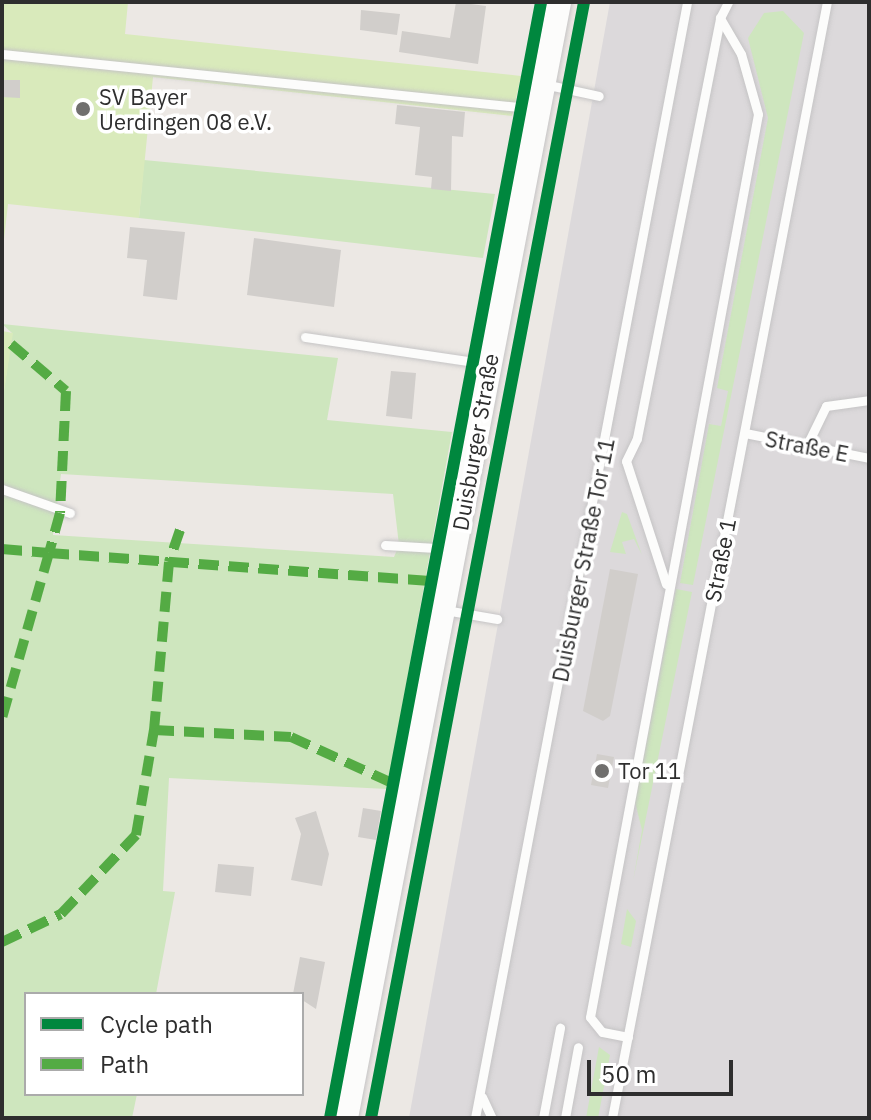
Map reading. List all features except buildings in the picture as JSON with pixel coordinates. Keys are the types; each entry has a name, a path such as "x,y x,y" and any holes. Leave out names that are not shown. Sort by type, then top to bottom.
{"main road":[{"name":"Duisburger Straße","path":"346,1118 440,609 456,549 488,364 559,2"}],"lane":[{"name":"Duisburger Straße Tor 11","path":"475,1118 687,2"},
{"path":"666,584 626,461 637,438 720,18 728,2"},
{"name":"Straße 1","path":"612,1118 827,2"},
{"path":"628,1037 602,1032 590,1017 666,584 758,114 741,54 720,18"},
{"path":"2,54 538,109"},
{"path":"542,84 599,96"},
{"path":"305,337 488,364"},
{"path":"807,445 826,406 869,400"},
{"name":"Straße E","path":"745,433 869,458"},
{"path":"2,489 70,513"},
{"path":"385,545 456,549"},
{"path":"440,609 497,619"},
{"path":"543,1118 560,1028"},
{"path":"565,1118 578,1047"},
{"path":"481,1090 492,1118"}],"shaded area":[{"path":"610,2 869,2 869,1118 409,1118"}],"green space":[{"name":"SV Bayer Uerdingen 08 e.V.","path":"2,2 128,2 125,34 521,76 512,116 153,77 139,218 8,204 2,257"},
{"path":"783,11 804,33 693,585 680,583 709,424 721,426 728,391 717,388 768,118 748,38 764,13"},
{"path":"144,160 495,194 483,258 139,218"},
{"path":"2,324 338,358 327,420 452,432 387,789 169,778 163,891 175,892 156,992 24,992 24,1096 137,1096 132,1118 2,1118 2,405 12,333","holes":["61,474 393,494 399,545 394,557 53,535"]},
{"path":"2,331 13,333 2,405"},
{"path":"622,512 627,514 642,555 634,539 622,542 626,554 610,552"},
{"path":"676,589 692,592 633,881 642,830 635,802"},
{"path":"627,909 636,921 631,947 621,944"},
{"path":"599,1047 610,1055 598,1118 586,1118"}],"marked path":[{"path":"11,344 66,391 60,513 49,553 430,581"},
{"path":"180,530 169,562 154,730 291,737 392,783"},
{"path":"2,549 49,553 2,718"},
{"path":"2,942 61,914 136,835 154,730"}],"cycle path":[{"path":"330,1118 541,2"},
{"path":"371,1118 584,2"}],"place":[{"name":"SV Bayer Uerdingen 08 e.V.","path":"83,109"},
{"name":"Tor 11","path":"602,771"}]}
